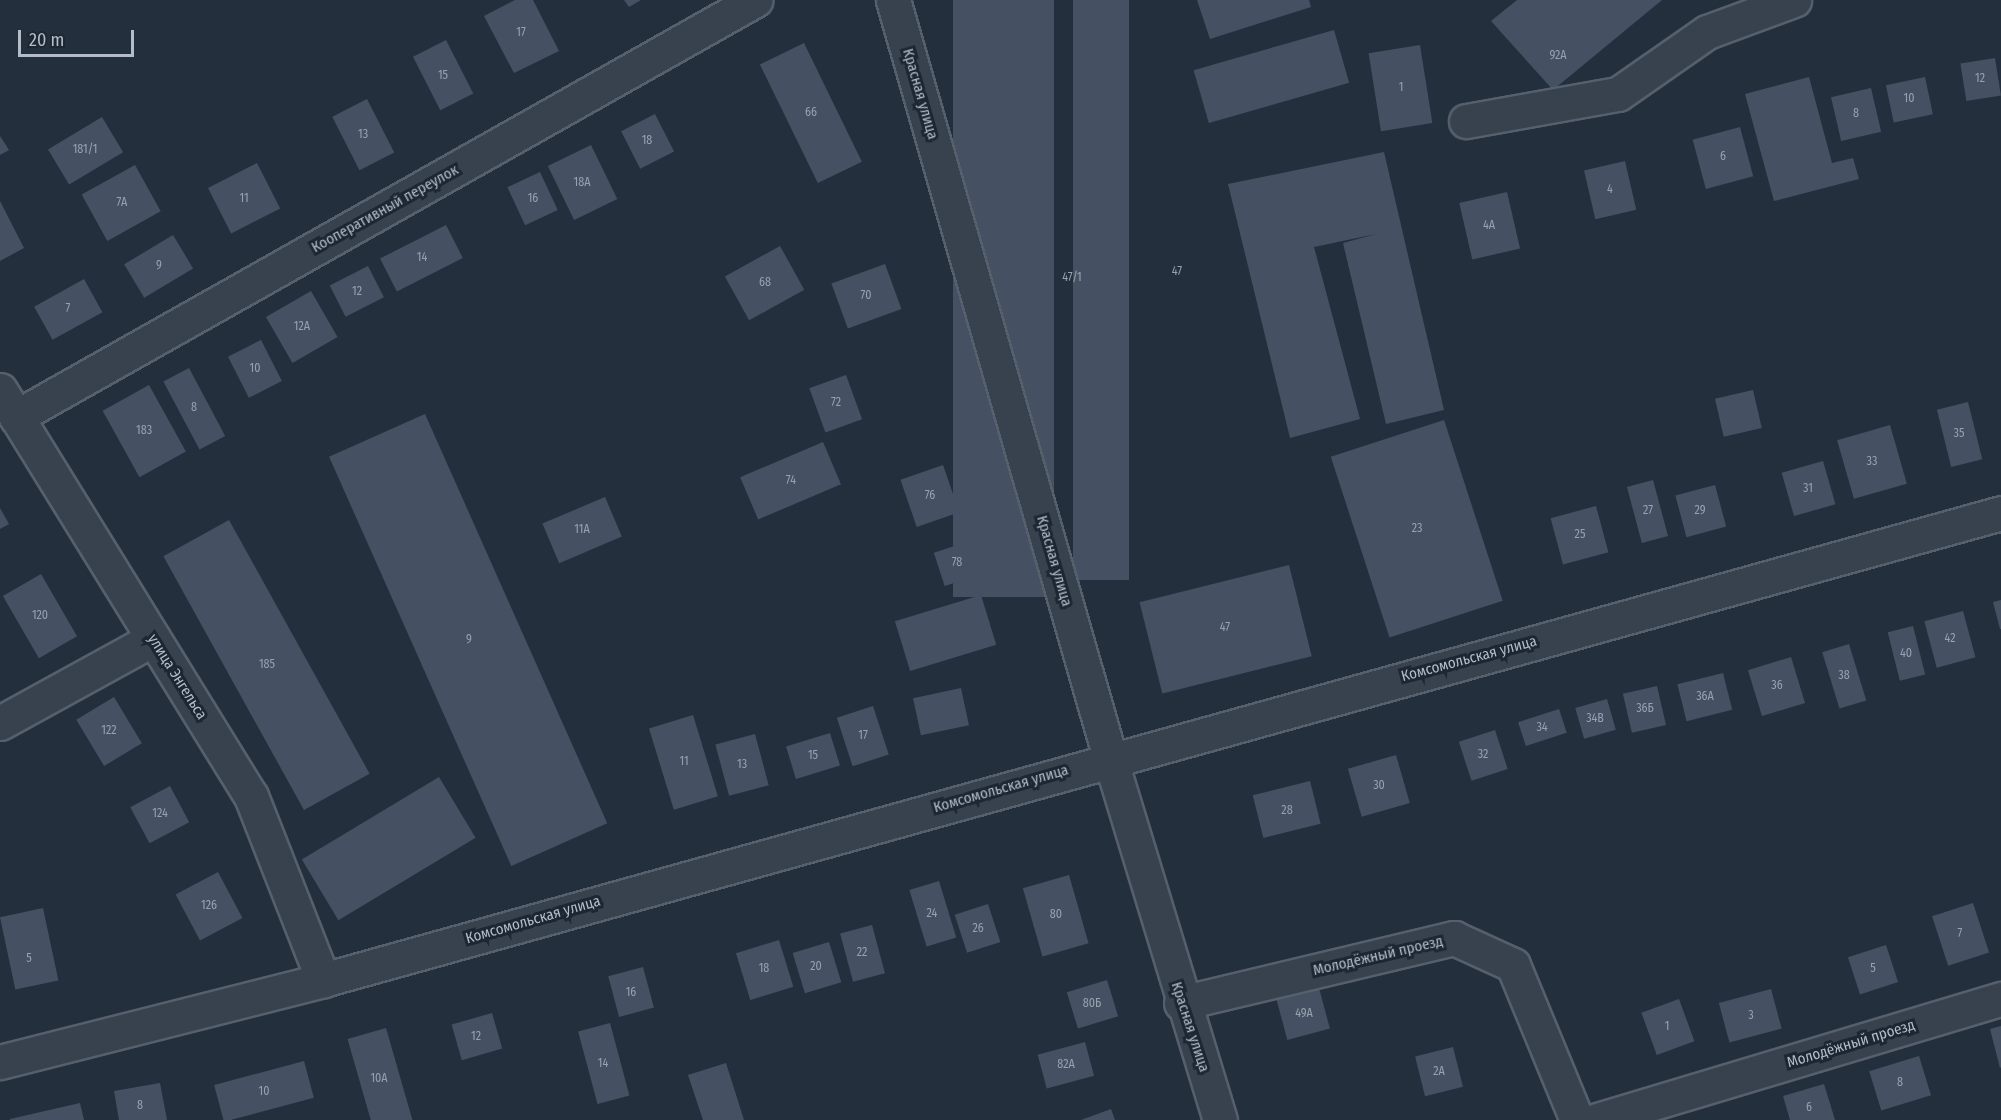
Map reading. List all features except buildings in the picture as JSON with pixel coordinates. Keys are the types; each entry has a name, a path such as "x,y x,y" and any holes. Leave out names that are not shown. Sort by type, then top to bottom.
{"street":[{"name":"Кооперативный переулок","path":"8,404 755,0"},
{"name":"Красная улица","path":"893,0 1181,1003 1220,1120"},
{"path":"1466,121 1618,94 1707,33 1794,0"},
{"name":"улица Энгельса","path":"8,404 251,796 323,980"},
{"name":"Комсомольская улица","path":"0,1062 323,980 1110,758 2001,513"},
{"path":"0,723 153,639"},
{"name":"Молодёжный проезд","path":"1181,1003 1454,938 1513,965 1577,1120"},
{"name":"Молодёжный проезд","path":"1597,1120 2001,999"}]}
